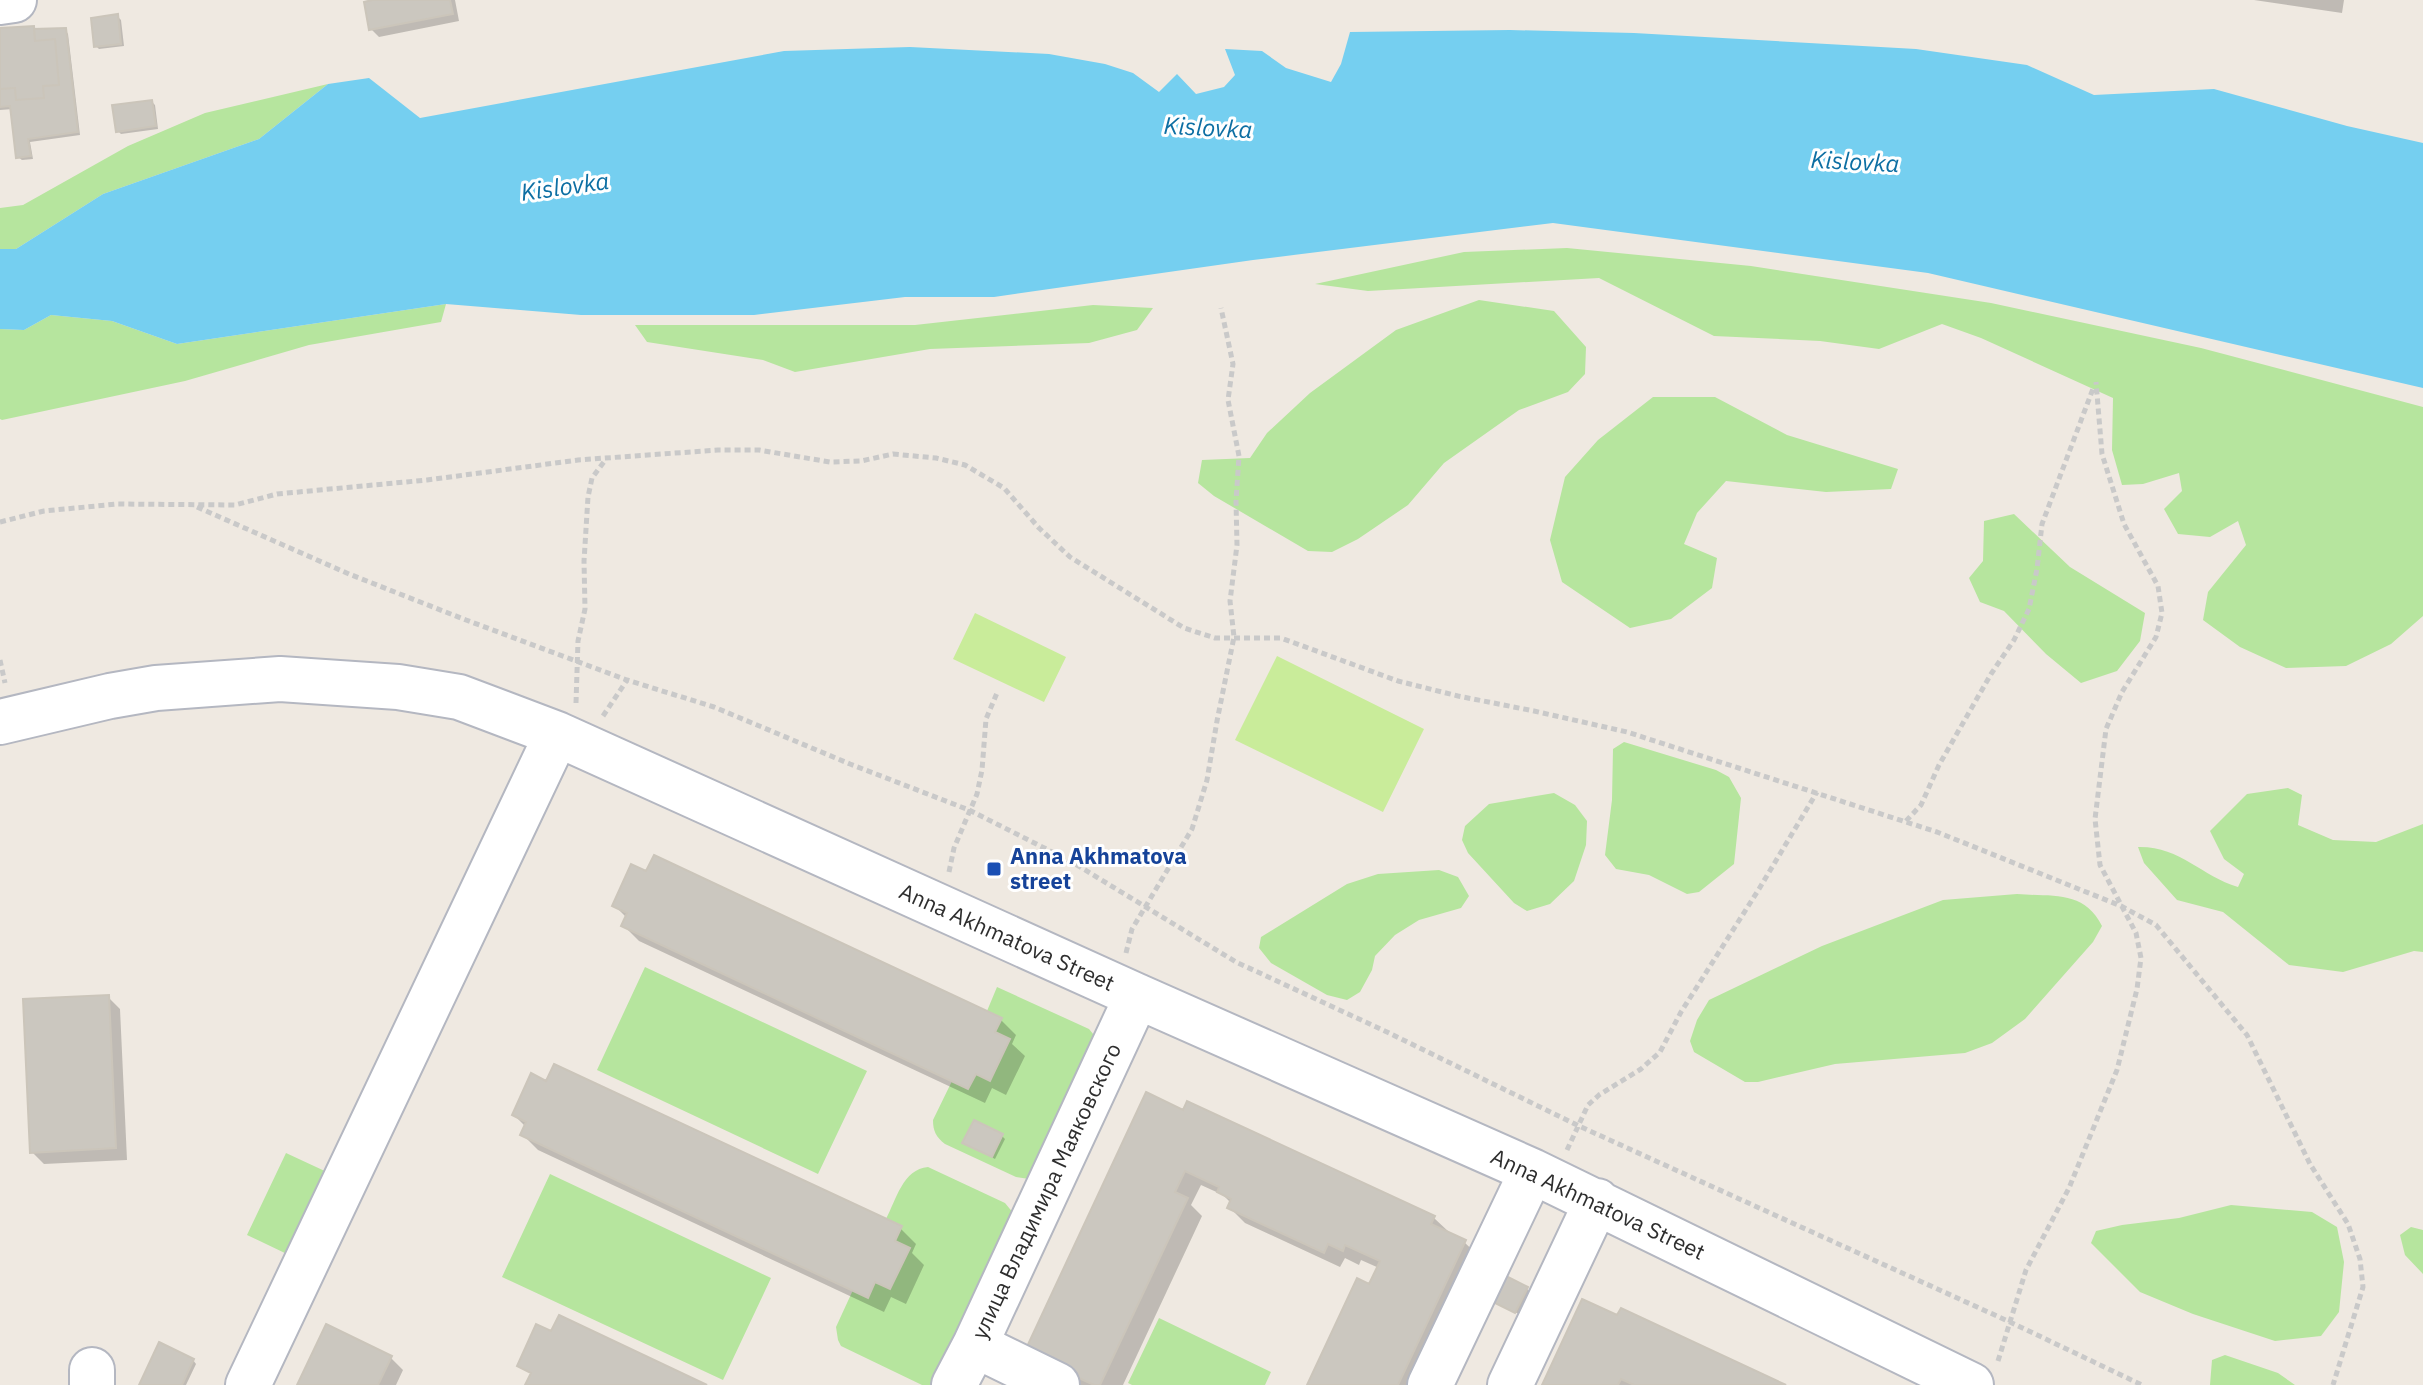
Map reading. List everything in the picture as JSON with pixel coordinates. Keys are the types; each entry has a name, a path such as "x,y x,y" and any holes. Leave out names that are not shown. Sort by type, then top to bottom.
{"street":[{"path":"0,2 14,0"},
{"name":"Anna Akhmatova Street","path":"0,722 156,688 280,679 398,687 459,697 566,738 1541,1175 1983,1380"},
{"path":"248,1385 566,738"},
{"name":"улица Владимира Маяковского","path":"954,1385 975,1345 1124,990"},
{"path":"1430,1385 1541,1175"},
{"path":"1510,1385 1597,1201"},
{"path":"975,1345 1057,1385"}],"path":[{"path":"1124,990 1132,929 1192,829 1207,780 1234,637 1230,601 1237,545 1239,456 1228,400 1233,364 1221,308"},
{"path":"1906,821 1921,805 1939,765 2014,640 2029,609 2042,524 2096,382 2102,454 2124,524 2158,586 2162,613 2156,637 2122,692 2106,729 2095,819 2100,865 2136,933 2141,958 2137,989 2120,1056 2069,1188 2026,1270 2010,1322 1983,1380"},
{"path":"0,522 44,511 117,504 235,505 277,494 606,458 718,450 759,450 830,462 861,461 893,454 936,458 965,465 1004,488 1070,557 1184,628 1215,638 1281,638 1398,681 1627,732 1937,832 2121,906 2156,925 2247,1035 2310,1164 2348,1224 2360,1259 2363,1287 2333,1385"},
{"path":"566,738 585,609 588,497 592,478 606,458"},
{"path":"193,505 349,574 576,662 714,707 969,810 1072,862 1236,962 1579,1126 2142,1385"},
{"path":"942,907 954,848 977,794 986,719 997,693"},
{"path":"1541,1175 1579,1126 1588,1105 1641,1069 1660,1052 1681,1012 1817,792"}],"green space":[{"path":"328,84 259,139 103,194 16,249 0,249 0,208 23,205 128,146 205,113"},
{"path":"1567,248 1751,266 1991,303 2201,348 2423,407 2423,616 2391,644 2346,666 2286,668 2240,647 2203,620 2208,592 2246,545 2238,521 2210,537 2178,534 2164,509 2182,491 2179,473 2143,484 2122,485 2112,450 2113,398 1981,338 1942,324 1879,349 1820,341 1714,336 1599,278 1368,291 1315,284 1464,252"},
{"path":"1479,300 1554,311 1586,347 1585,374 1568,392 1519,410 1444,463 1408,505 1358,539 1332,552 1308,551 1214,496 1198,483 1202,460 1250,458 1267,433 1310,393 1396,330"},
{"path":"446,304 441,322 309,345 185,381 0,419 0,329 24,330 51,315 112,321 177,344"},
{"path":"1093,305 1153,308 1137,330 1089,343 930,349 795,372 763,360 647,342 635,325 915,325"},
{"path":"1653,397 1715,397 1787,435 1898,469 1891,489 1826,492 1726,481 1697,513 1684,544 1717,558 1712,588 1671,619 1630,628 1562,582 1550,540 1565,477 1598,440"},
{"path":"2014,514 2070,567 2145,613 2140,641 2117,671 2081,683 2046,654 2004,611 1980,602 1969,578 1983,561 1984,521"},
{"path":"975,613 1066,657 1044,702 953,659"},
{"path":"1277,656 1424,729 1383,812 1235,740"},
{"path":"1624,742 1716,770 1729,777 1741,798 1734,864 1699,892 1687,894 1649,875 1616,869 1605,855 1612,800 1613,749"},
{"path":"2288,788 2302,795 2298,825 2333,840 2376,842 2423,824 2423,952 2414,951 2343,972 2289,965 2223,912 2177,900 2144,863 2138,847 2166,851 2238,887 2244,874 2224,859 2210,831 2247,794"},
{"path":"1554,793 1575,805 1587,821 1586,845 1574,881 1550,904 1527,911 1514,903 1468,853 1462,840 1465,826 1489,804"},
{"path":"1439,870 1458,877 1469,896 1461,908 1419,920 1395,935 1375,956 1372,970 1360,992 1347,1000 1327,995 1271,963 1259,948 1261,937 1347,884 1378,874"},
{"path":"2017,894 2055,896 2077,901 2095,914 2102,926 2093,942 2025,1019 1992,1043 1965,1053 1835,1064 1758,1082 1745,1082 1694,1052 1690,1041 1697,1020 1709,1000 1822,946 1943,900"},
{"path":"645,967 867,1071 818,1174 597,1070"},
{"path":"997,987 1089,1029 1098,1040 1029,1179 1016,1177 945,1144 934,1127 933,1120 952,1081 968,1089 976,1074 990,1080 1010,1040 995,1032 1001,1018 987,1011"},
{"path":"286,1153 329,1173 289,1255 247,1235"},
{"path":"928,1167 1005,1203 1014,1214 933,1385 922,1385 841,1346 836,1327 853,1290 868,1297 875,1282 890,1289 909,1248 895,1241 886,1219 906,1179 919,1169"},
{"path":"550,1174 771,1278 723,1380 502,1277"},
{"path":"2231,1205 2312,1212 2337,1227 2344,1262 2339,1312 2321,1336 2275,1341 2193,1314 2140,1292 2091,1243 2096,1231 2179,1218"},
{"path":"2411,1227 2423,1230 2423,1274 2405,1255 2400,1235"},
{"path":"1159,1318 1271,1372 1265,1385 1128,1383"},
{"path":"2225,1355 2278,1373 2295,1385 2210,1385 2212,1360"}],"water":[{"name":"Kislovka","path":"1510,30 1634,33 1916,49 2027,65 2094,95 2214,89 2347,126 2423,143 2423,388 1928,273 1553,223 1253,260 994,297 905,297 754,315 581,315 446,304 177,344 112,321 51,315 24,330 0,329 0,249 16,249 103,194 259,139 328,84 369,78 420,118 784,51 910,47 1049,54 1105,64 1133,73 1159,92 1177,74 1196,94 1224,87 1235,75 1225,49 1262,51 1286,68 1331,82 1341,64 1350,32"}],"building":[{"path":"450,0 453,14 369,30 364,2"},
{"path":"118,14 121,44 94,47 91,18"},
{"path":"34,26 35,41 55,39 59,85 43,86 44,98 16,100 15,88 0,89 0,28"},
{"path":"66,28 78,132 28,139 31,156 16,158 10,106 0,107 0,89 15,88 16,100 44,98 43,86 59,85 55,39 35,41 34,29"},
{"path":"152,100 156,126 116,132 112,105"},
{"path":"654,855 1002,1018 995,1032 1010,1039 990,1081 976,1074 968,1089 621,926 627,913 612,906 631,864 646,871"},
{"path":"109,995 116,1148 30,1153 23,999"},
{"path":"554,1064 902,1226 895,1241 910,1248 890,1289 875,1282 868,1298 520,1135 526,1122 512,1115 531,1073 546,1081"},
{"path":"1146,1092 1183,1110 1187,1101 1435,1216 1431,1224 1466,1240 1398,1385 1307,1385 1357,1278 1369,1284 1380,1261 1345,1245 1343,1251 1328,1244 1324,1253 1227,1208 1231,1199 1217,1192 1219,1187 1185,1171 1175,1192 1188,1198 1100,1385 1024,1353"},
{"path":"974,1120 1003,1134 992,1157 962,1143"},
{"path":"1500,1273 1528,1287 1515,1313 1487,1299"},
{"path":"1582,1299 1617,1315 1621,1308 1786,1385 1634,1385 1621,1379 1618,1385 1542,1385"},
{"path":"559,1315 707,1385 525,1385 531,1373 517,1366 536,1324 551,1331"},
{"path":"326,1324 392,1356 378,1385 297,1385"},
{"path":"159,1342 194,1359 182,1385 139,1385"}],"place":[{"name":"Anna Akhmatova street","path":"994,869"}]}
